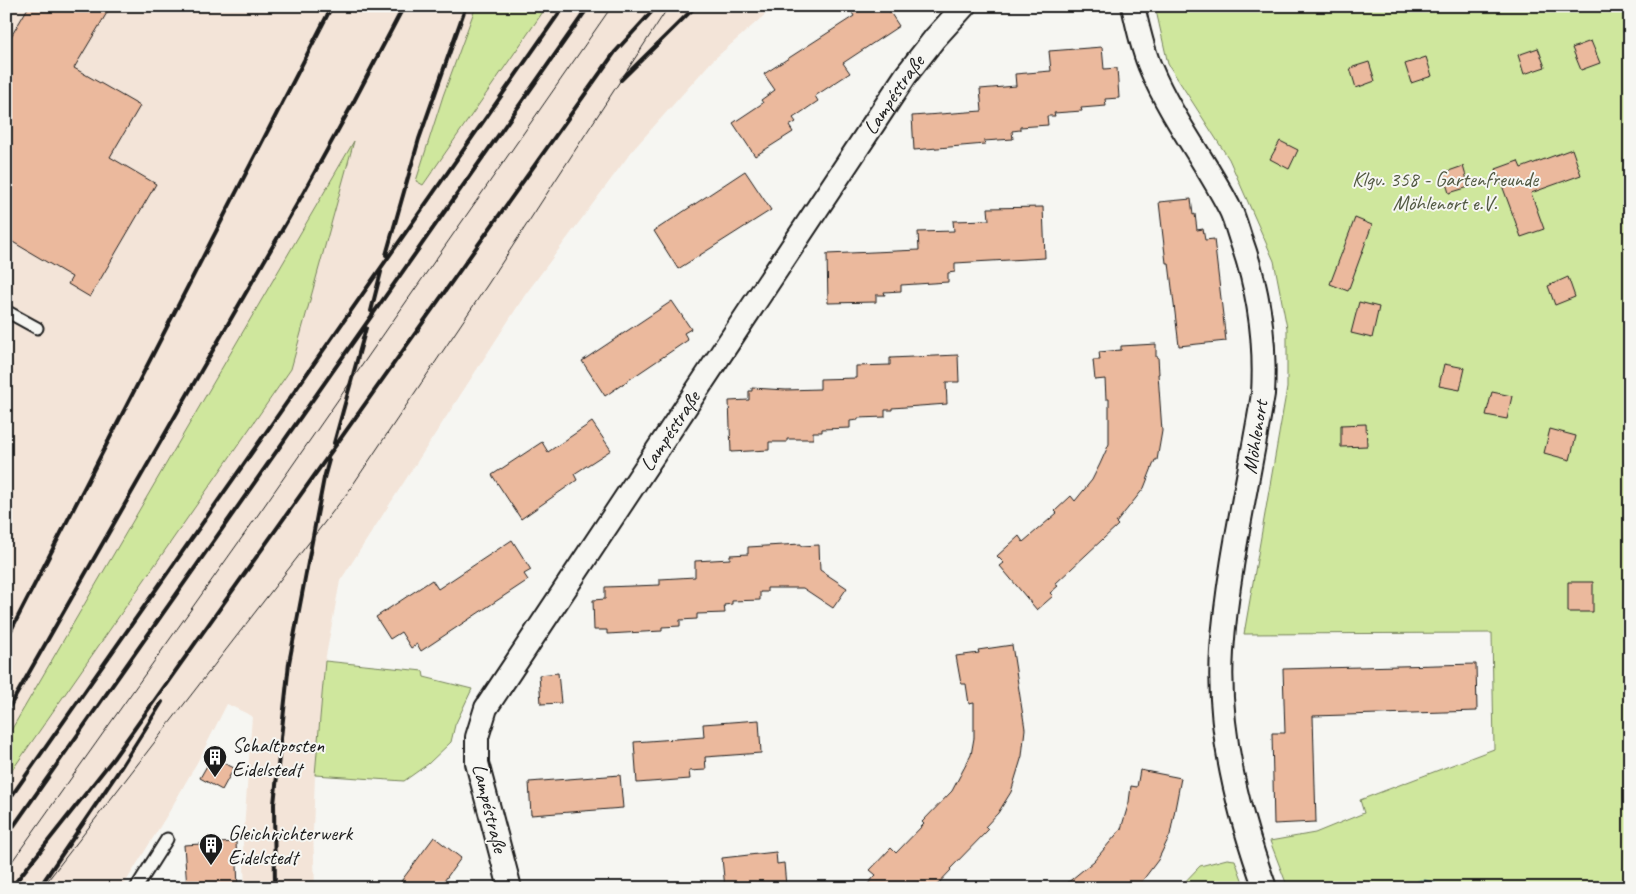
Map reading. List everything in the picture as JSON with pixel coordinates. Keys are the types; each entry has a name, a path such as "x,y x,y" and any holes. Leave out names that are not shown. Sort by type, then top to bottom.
{"street":[{"name":"Lampéstraße","path":"510,888 477,763 476,737 486,708 906,75 935,38 964,6"},
{"name":"Möhlenort","path":"1133,6 1150,68 1232,213 1256,289 1262,330 1264,364 1262,394 1254,449 1232,566 1222,653 1227,746 1242,816 1265,888"}],"lane":[{"path":"6,311 37,328"},
{"path":"136,888 168,839"}],"shaded area":[{"path":"8,6 775,6 712,61 632,151 525,295 340,581 325,661 315,775 313,831 315,888 245,888 243,844 252,716 227,704 169,812 122,888 6,888 6,9"}],"green space":[{"path":"476,6 547,6 423,185 416,181 443,96"},
{"name":"Klgv. 358 - Gartenfreunde Möhlenort e.V.","path":"1155,6 1630,6 1630,888 1288,888 1270,841 1315,833 1364,813 1360,800 1494,749 1492,633 1244,634 1287,388 1287,328 1274,261 1229,159 1168,64"},
{"path":"354,141 291,369 6,779 6,739"},
{"path":"325,661 423,671 424,677 472,689 455,725 451,742 428,764 404,781 315,775"},
{"path":"1227,859 1235,860 1245,888 1179,888 1200,866"}],"building":[{"path":"29,6 111,6 74,68 140,106 110,157 156,184 90,297 68,284 72,277 6,238 6,45"},
{"path":"848,6 886,6 899,26 843,63 850,73 815,96 818,101 793,118 796,122 789,126 793,132 755,156 733,123 763,103 761,100 775,90 764,74 854,16"},
{"path":"1591,41 1600,63 1581,70 1572,48"},
{"path":"1102,47 1104,69 1117,68 1119,98 1105,99 1106,106 1081,108 1082,111 1054,113 1055,116 1047,116 1048,125 1020,127 1020,130 1012,131 1013,139 984,141 985,144 914,150 912,116 982,111 980,89 1016,86 1015,74 1051,71 1049,51"},
{"path":"1538,48 1545,67 1524,74 1518,55"},
{"path":"1426,57 1432,76 1411,83 1405,64"},
{"path":"1369,62 1375,81 1356,88 1350,68"},
{"path":"1280,141 1298,150 1289,169 1270,159"},
{"path":"1572,149 1581,175 1531,193 1544,229 1521,237 1496,169 1518,161 1521,168"},
{"path":"1463,166 1469,187 1449,193 1443,173"},
{"path":"745,171 771,210 678,269 654,231"},
{"path":"1191,199 1197,230 1203,229 1205,240 1214,239 1226,341 1179,346 1169,263 1166,263 1159,202"},
{"path":"1043,207 1045,258 955,263 955,272 948,273 948,282 901,285 901,291 884,292 885,295 876,295 876,302 828,303 827,254 919,250 918,232 954,231 953,221 989,220 988,208"},
{"path":"1355,218 1372,225 1348,291 1330,284"},
{"path":"1568,277 1575,297 1555,305 1548,286"},
{"path":"672,301 691,329 684,333 688,340 605,396 582,361"},
{"path":"1359,302 1379,307 1372,338 1351,333"},
{"path":"1156,344 1162,431 1157,460 1155,460 1144,488 1116,523 1118,525 1055,584 1058,586 1050,593 1053,596 1037,610 1000,566 1004,563 997,556 1019,536 1023,542 1057,513 1055,511 1071,496 1075,501 1092,480 1100,464 1109,444 1109,399 1106,399 1105,379 1095,380 1093,360 1100,360 1099,352 1121,350 1121,346"},
{"path":"958,355 959,382 946,382 947,404 892,408 892,410 885,410 885,417 858,418 858,420 850,421 850,428 822,429 822,432 813,432 813,439 787,439 787,442 769,442 769,450 731,452 729,401 749,400 749,391 752,391 752,388 820,389 820,379 856,378 856,366 890,365 890,358"},
{"path":"1444,364 1465,368 1460,390 1439,386"},
{"path":"1492,392 1512,396 1507,419 1486,415"},
{"path":"592,422 611,450 574,474 577,480 521,519 492,475 542,442 548,452"},
{"path":"1366,424 1367,446 1341,447 1341,425"},
{"path":"1550,429 1576,436 1570,460 1544,453"},
{"path":"512,540 531,570 524,574 528,580 421,651 417,644 411,648 401,632 390,639 376,617 432,580 438,589"},
{"path":"801,544 801,546 819,545 820,570 847,588 833,608 803,588 767,588 767,592 760,592 760,600 732,601 732,604 724,605 725,613 697,614 697,619 680,620 680,626 662,627 662,631 607,634 607,630 594,630 593,600 605,599 605,587 660,585 660,579 695,577 695,561 730,559 730,555 748,554 748,547"},
{"path":"1568,582 1593,582 1593,612 1568,612"},
{"path":"1012,645 1025,729 1022,756 1011,792 998,813 985,827 988,830 934,888 864,888 876,875 870,870 891,848 896,853 952,791 971,755 974,738 974,703 969,704 966,684 961,684 956,656 979,653 978,650"},
{"path":"1476,664 1477,711 1313,716 1316,822 1274,824 1272,733 1285,733 1283,669"},
{"path":"558,673 561,703 541,704 539,675"},
{"path":"759,720 761,753 705,757 706,770 689,771 690,779 637,783 634,742 704,737 703,724"},
{"name":"Schaltposten Eidelstedt","path":"212,757 234,768 222,790 200,778"},
{"path":"1140,770 1181,778 1170,835 1158,860 1137,888 1061,888 1094,861 1121,829 1129,802 1131,786 1137,787"},
{"path":"620,775 623,808 531,815 529,782"},
{"path":"434,837 461,858 439,888 396,888"},
{"name":"Gleichrichterwerk Eidelstedt","path":"236,842 238,888 187,888 184,845"},
{"path":"776,852 777,864 784,863 786,886 725,888 722,858"}],"waterway":[{"path":"1413,888 1422,883 1438,888"}],"tram line":[{"path":"6,870 253,522 612,6"},
{"path":"42,888 348,492 488,284 669,6"}],"railway":[{"path":"6,640 332,6"},
{"path":"6,713 301,197 404,6"},
{"path":"386,255 419,139 466,6"},
{"path":"6,804 564,6"},
{"path":"6,837 589,6"},
{"path":"11,888 113,759 615,52 657,6"},
{"path":"621,80 696,6"},
{"path":"371,311 381,272"},
{"path":"334,443 366,328"},
{"path":"275,888 274,804 289,663 329,460"},
{"path":"39,888 118,772 162,702"}],"place":[{"name":"Schaltposten Eidelstedt","path":"215,778"},
{"name":"Gleichrichterwerk Eidelstedt","path":"211,866"}]}
